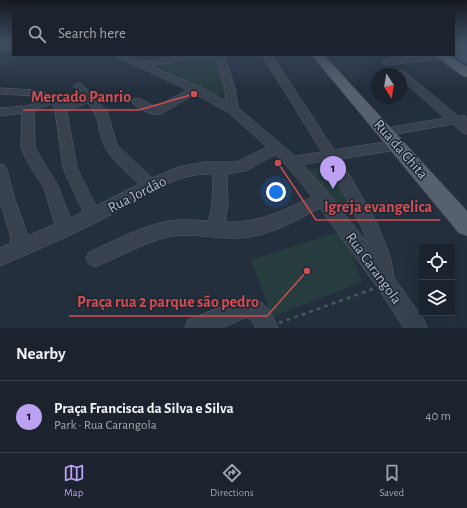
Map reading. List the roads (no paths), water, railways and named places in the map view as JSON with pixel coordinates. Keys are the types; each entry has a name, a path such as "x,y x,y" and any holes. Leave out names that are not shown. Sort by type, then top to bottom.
{"main road":[{"name":"Rua da Chita","path":"321,58 467,226"},
{"path":"445,58 467,73"}],"street":[{"name":"Rua Carangola","path":"127,58 196,89 232,109 277,148 292,162 323,199 386,284 416,328"},
{"path":"143,65 166,58"},
{"path":"220,58 230,88 232,109"},
{"path":"270,58 331,156 370,226 381,256 386,284"},
{"path":"382,58 394,68"},
{"path":"387,62 415,58"},
{"path":"407,78 461,118 467,130"},
{"path":"78,86 101,111 111,146 117,154 150,185"},
{"path":"137,101 149,109 157,111 196,89"},
{"path":"0,91 34,93 58,105"},
{"path":"0,112 58,105 89,99"},
{"path":"58,105 70,168 93,216"},
{"path":"28,109 28,148 53,191 65,229"},
{"path":"386,132 461,118"},
{"path":"292,162 397,145"},
{"name":"Rua Jordão","path":"0,257 93,216 150,185 178,173 205,168 232,170 277,148"},
{"path":"216,228 220,204 220,169"},
{"path":"0,170 6,200 19,234 20,249"},
{"path":"95,258 153,234 170,229 191,227 247,230 265,226 323,199"},
{"path":"196,328 245,308 251,307 255,308 267,328"}],"place":[{"name":"Mercado Panrio","path":"194,94"},
{"name":"Igreja evangelica","path":"278,163"},
{"name":"Praça Francisca da Silva e Silva","path":"333,189"},
{"name":"Praça rua 2 parque são pedro","path":"307,271"}]}
